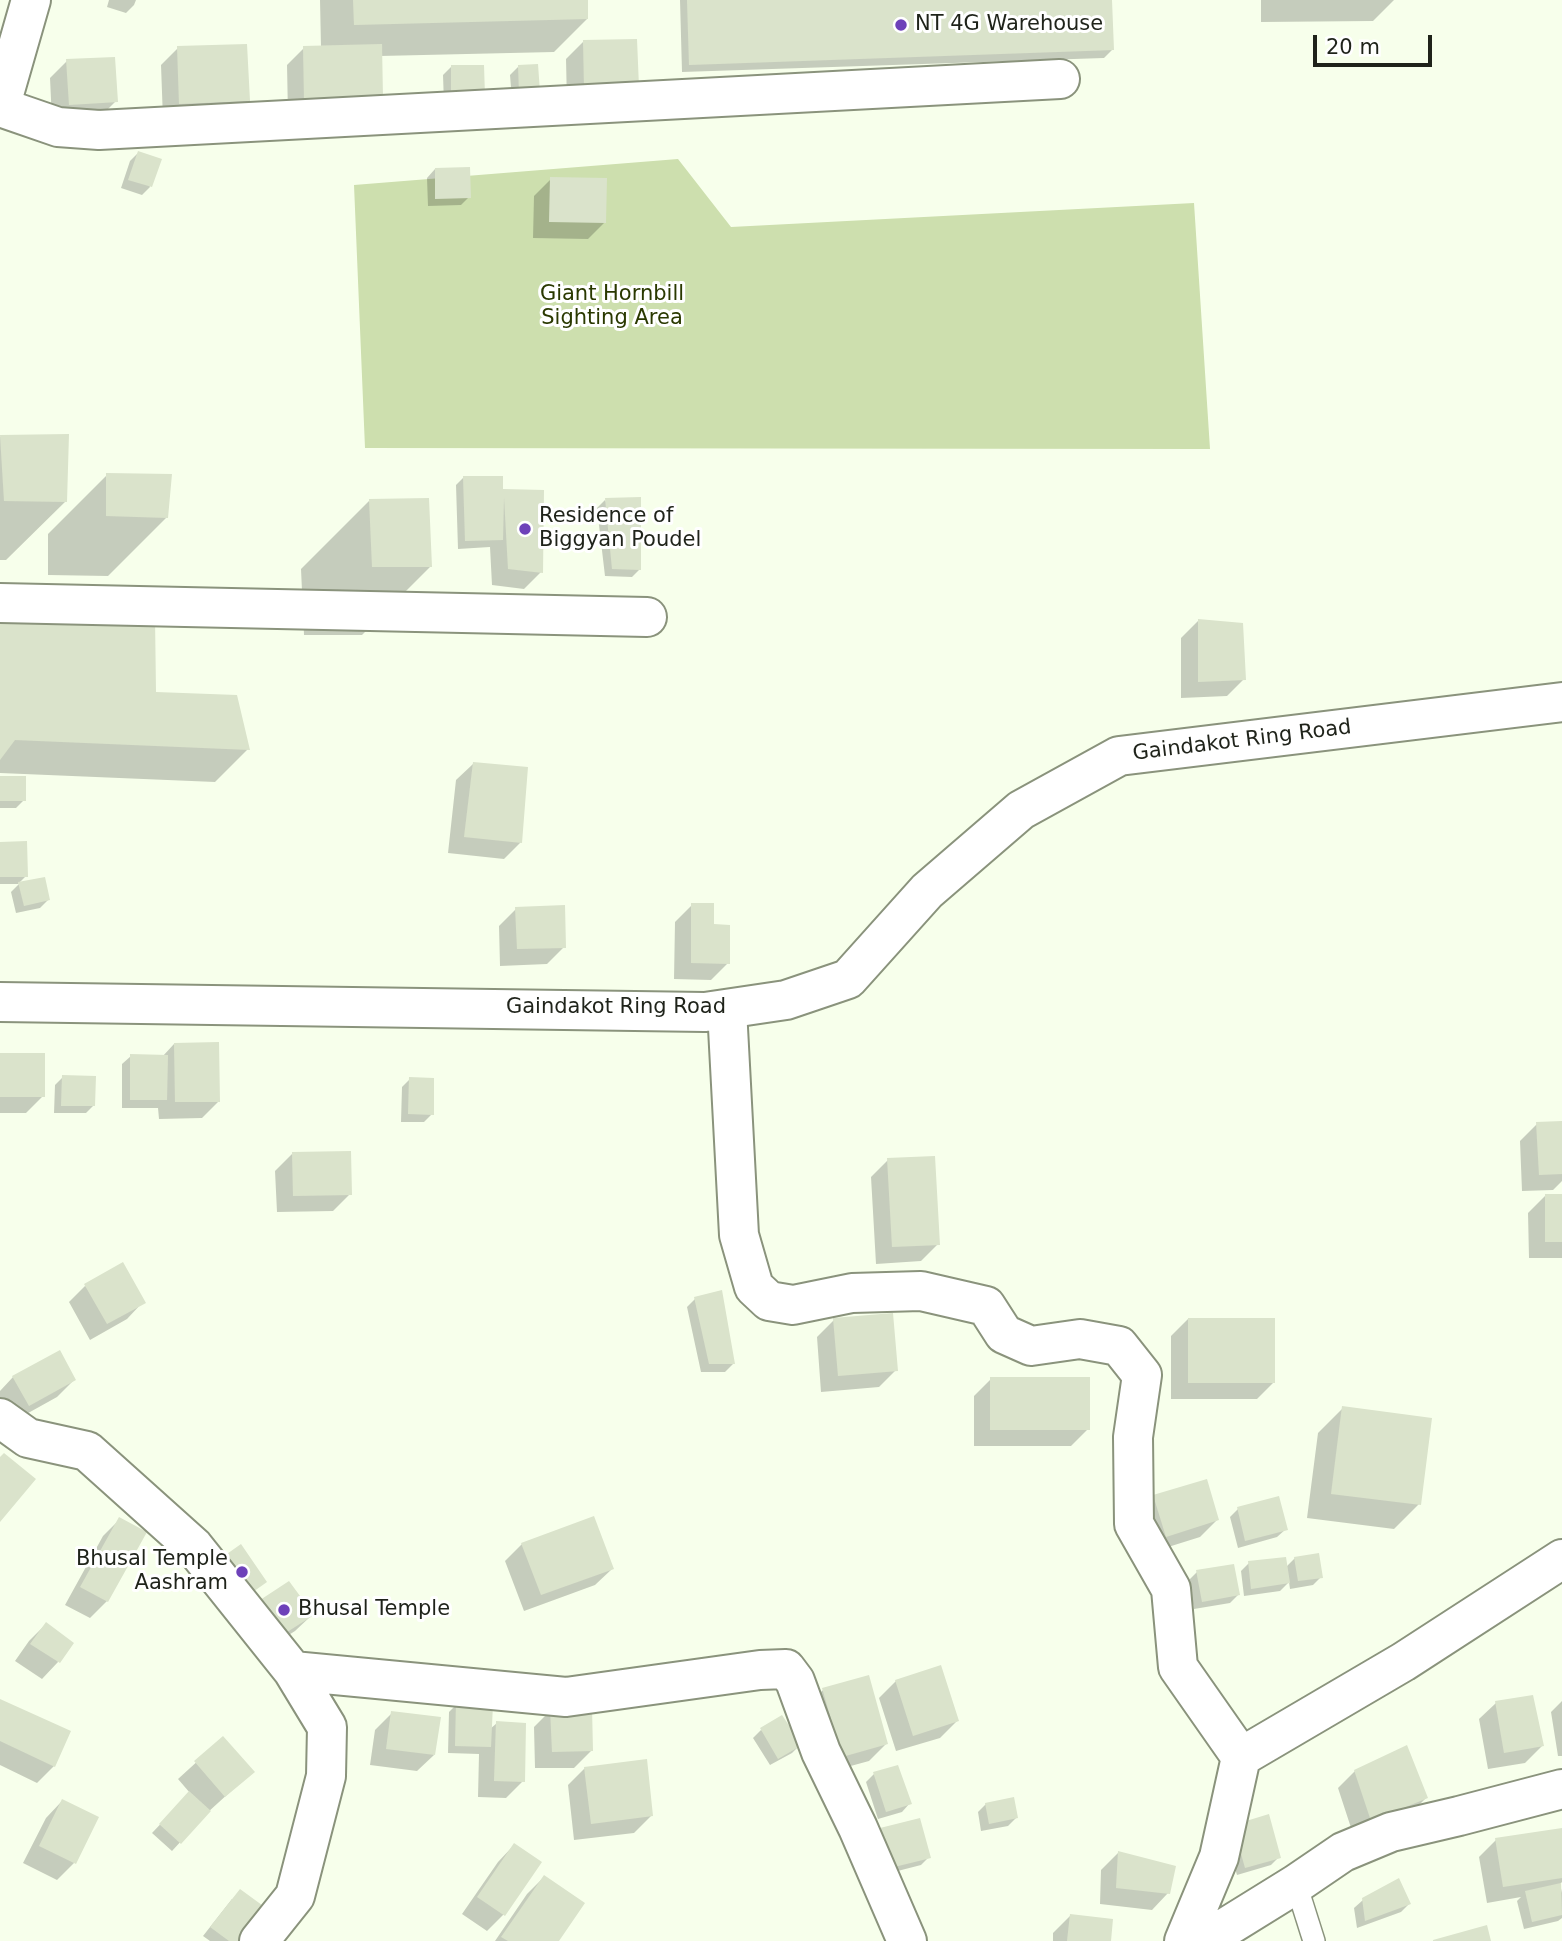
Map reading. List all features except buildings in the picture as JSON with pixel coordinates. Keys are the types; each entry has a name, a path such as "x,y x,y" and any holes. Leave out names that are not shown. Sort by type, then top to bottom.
{"street":[{"path":"31,0 0,108 58,127 99,130 1060,79"},
{"path":"0,603 647,617"},
{"name":"Gaindakot Ring Road","path":"0,1002 705,1012 786,1000 848,979 927,891 1021,810 1119,757 1562,702"},
{"path":"727,1009 739,1235 754,1287 769,1301 793,1304 852,1293 921,1291 986,1307 1004,1334 1031,1346 1080,1339 1119,1346 1142,1375 1133,1437 1134,1524 1171,1589 1178,1667 1241,1757"},
{"path":"0,1418 28,1438 87,1451 194,1547 293,1671 327,1727 326,1776 295,1896 259,1941"},
{"path":"1184,1941 1219,1857 1241,1757 1403,1662 1562,1559"},
{"path":"293,1671 566,1697 760,1670 786,1670 795,1681 821,1752 858,1828 907,1941"},
{"path":"1204,1941 1343,1852 1391,1832 1562,1789"}],"lane":[{"path":"1296,1884 1314,1941"}],"green space":[{"name":"Giant Hornbill Sighting Area","path":"678,159 731,227 1194,203 1210,449 365,448 354,185"}],"place":[{"name":"NT 4G Warehouse","path":"901,25"},
{"name":"Residence of Biggyan Poudel","path":"525,529"},
{"name":"Bhusal Temple Aashram","path":"242,1572"},
{"name":"Bhusal Temple","path":"284,1610"}]}
